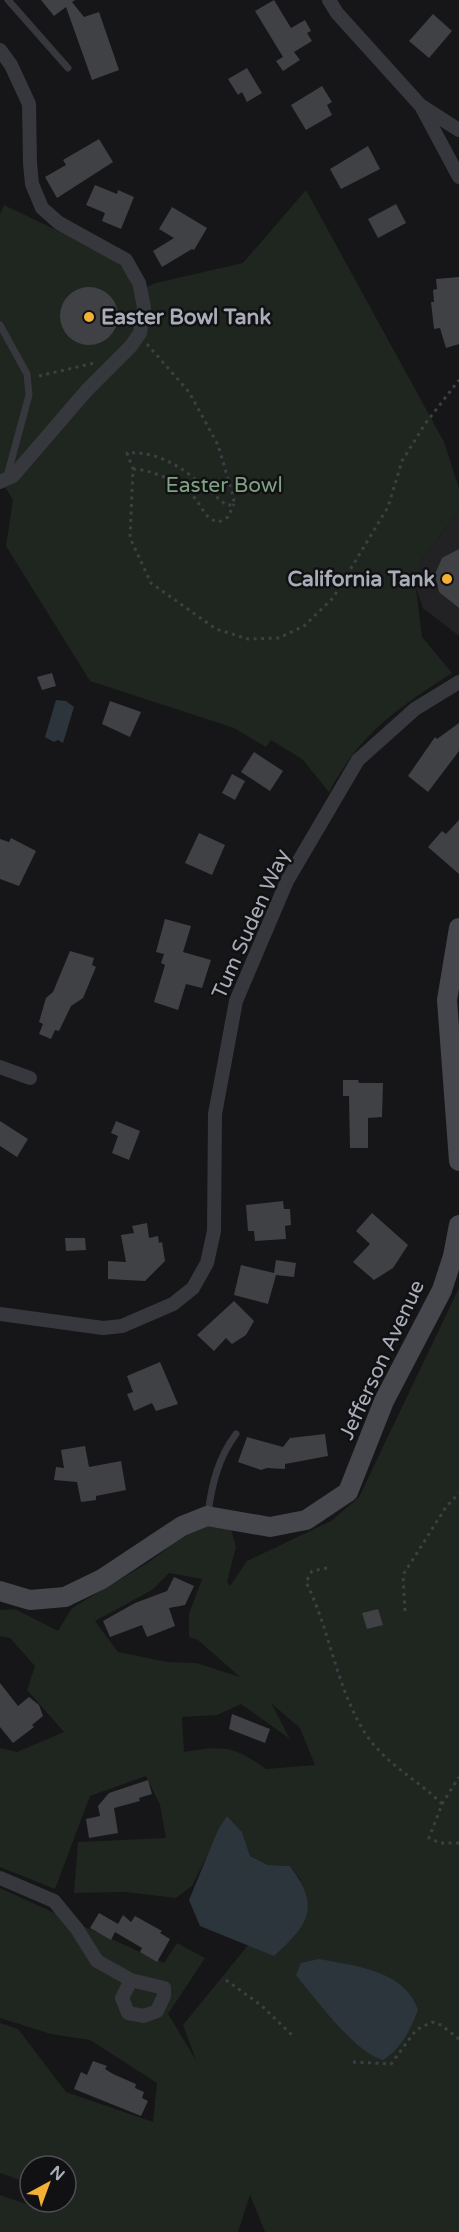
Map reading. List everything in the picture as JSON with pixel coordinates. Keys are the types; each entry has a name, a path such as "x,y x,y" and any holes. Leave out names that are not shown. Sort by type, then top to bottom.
{"street":[{"path":"329,0 337,13 421,106 459,177"},
{"path":"0,50 11,65 29,104 32,184 42,207 59,223 126,260 139,284 144,307 140,333 87,390 21,469 2,482"},
{"path":"421,106 459,130"},
{"name":"Tum Suden Way","path":"0,1314 103,1328 122,1326 173,1304 193,1288 207,1263 214,1231 215,1114 236,1001 287,881 358,760 415,709 459,682"},
{"path":"459,928 447,1000 459,1161"},
{"path":"0,1067 30,1078"},
{"name":"Jefferson Avenue","path":"207,1516 270,1527 306,1520 348,1492 384,1401 442,1290 453,1257 459,1225"},
{"path":"0,1591 30,1600 65,1597 102,1579 182,1526 207,1516"},
{"path":"0,1878 54,1901 77,1929 97,1961 131,1980"}],"lane":[{"path":"8,0 68,68"},
{"path":"0,325 28,378 29,395 2,482"},
{"path":"207,1516 212,1481 224,1449 236,1434"}],"path":[{"path":"140,333 189,392 218,445 234,499 232,505 226,505 182,469 153,454 127,453 133,469 130,538 151,583 216,629 248,639 279,638 304,626 333,598 388,507 402,461 425,424 459,380"},
{"path":"28,378 119,358"},
{"path":"133,469 156,473 191,494 210,520 219,522 228,517 234,499"},
{"path":"405,1611 403,1575 446,1507 459,1493"},
{"path":"327,1568 312,1571 306,1582 346,1691 365,1732 391,1765 423,1785 441,1804"},
{"path":"459,1777 441,1804 436,1825 429,1838 440,1843 459,1843"},
{"path":"226,1980 262,2006 292,2035"},
{"path":"353,2062 373,2065 391,2064 416,2030 432,2022 441,2025 459,2038"}],"shaded area":[{"path":"459,510 459,636 423,608 416,588 421,561"},
{"path":"56,700 66,701 74,707 63,743 58,740 54,742 45,737"},
{"path":"227,1816 242,1832 250,1856 268,1865 290,1866 306,1893 308,1904 303,1924 274,1956 200,1926 189,1900 218,1830"},
{"path":"319,1959 377,1972 402,1986 411,1997 418,2010 412,2025 405,2038 383,2060 360,2047 348,2036 296,1975 301,1963"}],"green space":[{"name":"Easter Bowl","path":"306,190 444,442 459,488 459,510 421,561 416,588 422,637 452,673 414,698 367,737 341,771 329,792 302,759 271,740 266,747 234,728 90,681 6,546 13,500 0,479 0,214 4,205 106,254 126,270 134,292 156,283 243,263"},
{"path":"459,1288 459,2232 265,2232 250,2195 238,2232 0,2232 0,2195 18,2201 18,2214 78,2214 78,2154 18,2154 18,2179 0,2173 0,2023 18,2029 66,2092 153,2122 157,2083 90,2040 51,2034 0,2018 0,1888 164,1963 177,1943 205,1958 168,2014 196,2060 183,2025 301,1880 290,1866 268,1865 250,1856 242,1832 227,1816 192,1886 176,1898 125,1892 74,1893 78,1842 166,1838 160,1805 146,1776 90,1796 55,1889 0,1867 0,1748 17,1752 64,1732 27,1690 35,1666 10,1638 0,1636 0,1610 15,1609 58,1631 72,1608 149,1562 195,1527 229,1522 236,1547 227,1582 230,1586 247,1561 331,1521 359,1497","holes":["169,1573 202,1579 189,1614 189,1637 198,1640 240,1677 196,1663 167,1662 118,1652 95,1621 152,1590","271,1703 300,1728 315,1765 266,1769 228,1749 209,1748 184,1752 182,1717 217,1715 241,1704 290,1739"]}],"building":[{"path":"41,0 75,0 72,2 84,17 99,12 119,70 92,80 66,7 54,16"},
{"path":"274,0 291,28 305,20 311,31 307,33 312,41 294,52 300,60 283,71 276,61 283,57 255,11"},
{"path":"433,14 452,31 429,58 409,41"},
{"path":"247,68 262,93 247,102 242,92 238,95 228,79"},
{"path":"322,86 332,102 327,105 332,115 306,130 291,105"},
{"path":"99,139 113,162 57,198 45,177 66,165 63,160"},
{"path":"368,146 380,169 341,189 330,169"},
{"path":"95,185 117,194 118,190 134,197 121,229 102,221 105,213 86,205"},
{"path":"396,204 406,223 378,238 368,219"},
{"path":"172,207 207,228 194,250 192,249 162,267 153,251 174,238 159,229"},
{"path":"459,277 459,344 446,348 440,328 434,329 431,302 434,302 433,290 437,289 436,279"},
{"name":"Easter Bowl Tank","path":"83,287 95,287 110,295 118,310 118,322 110,337 95,345 83,345 68,337 60,322 60,310 68,295"},
{"name":"California Tank","path":"459,549 459,608 439,592 435,574 442,558"},
{"path":"52,673 56,686 42,690 37,677"},
{"path":"110,701 141,712 130,737 102,724"},
{"path":"459,723 459,751 428,792 408,776 435,737 437,739"},
{"path":"254,752 283,771 270,791 241,772"},
{"path":"232,774 245,781 235,800 222,793"},
{"path":"459,820 459,874 428,847 442,831 446,834"},
{"path":"199,833 225,845 212,875 185,863"},
{"path":"11,838 36,851 19,886 0,879 0,839 9,842"},
{"path":"165,919 191,926 183,952 211,960 202,988 186,984 178,1010 154,1002 165,965 161,963 164,954 156,952"},
{"path":"70,951 94,958 92,965 96,967 83,998 71,1006 59,1031 55,1030 51,1039 39,1034 43,1024 39,1022 46,998 53,992"},
{"path":"343,1080 383,1083 382,1117 368,1118 368,1148 350,1148 349,1096 343,1096"},
{"path":"0,1121 28,1139 17,1157 0,1146"},
{"path":"116,1121 140,1131 129,1160 112,1153 118,1136 111,1133"},
{"path":"283,1201 284,1209 290,1209 291,1225 285,1226 286,1239 255,1241 254,1231 248,1231 246,1205"},
{"path":"372,1213 408,1245 393,1268 374,1280 353,1262 370,1244 356,1231"},
{"path":"147,1223 149,1238 158,1236 159,1243 162,1242 165,1261 145,1281 108,1279 108,1261 126,1262 121,1235 134,1233 132,1226"},
{"path":"65,1238 85,1238 86,1250 66,1251"},
{"path":"276,1260 296,1263 294,1277 276,1275 268,1304 234,1295 241,1265 274,1273"},
{"path":"234,1301 254,1321 246,1335 232,1344 226,1338 214,1351 197,1335"},
{"path":"160,1362 178,1404 156,1411 152,1403 134,1411 127,1394 133,1392 127,1376"},
{"path":"325,1434 328,1456 285,1464 285,1469 261,1470 238,1462 247,1437 283,1447 290,1438"},
{"path":"85,1446 89,1467 121,1461 126,1490 96,1496 96,1500 81,1502 77,1482 54,1480 56,1467 64,1468 61,1450"},
{"path":"174,1577 194,1586 185,1605 169,1608 175,1626 147,1637 142,1625 110,1637 103,1621 135,1603 167,1591"},
{"path":"378,1609 383,1625 367,1629 362,1613"},
{"path":"0,1683 18,1706 29,1697 39,1705 43,1716 32,1725 34,1727 13,1743 0,1727"},
{"path":"232,1714 270,1729 265,1743 229,1729"},
{"path":"148,1780 152,1794 139,1798 140,1801 114,1808 118,1833 89,1838 86,1819 100,1816 98,1806 109,1793"},
{"path":"99,1913 118,1924 123,1915 131,1922 135,1916 162,1931 160,1933 170,1939 157,1962 140,1952 142,1948 115,1932 111,1940 90,1928"},
{"path":"93,2061 107,2066 105,2069 136,2084 135,2088 144,2092 142,2098 148,2101 141,2116 74,2089 81,2072 87,2075"}],"place":[{"name":"Easter Bowl Tank","path":"89,317"},
{"name":"California Tank","path":"447,579"}]}
